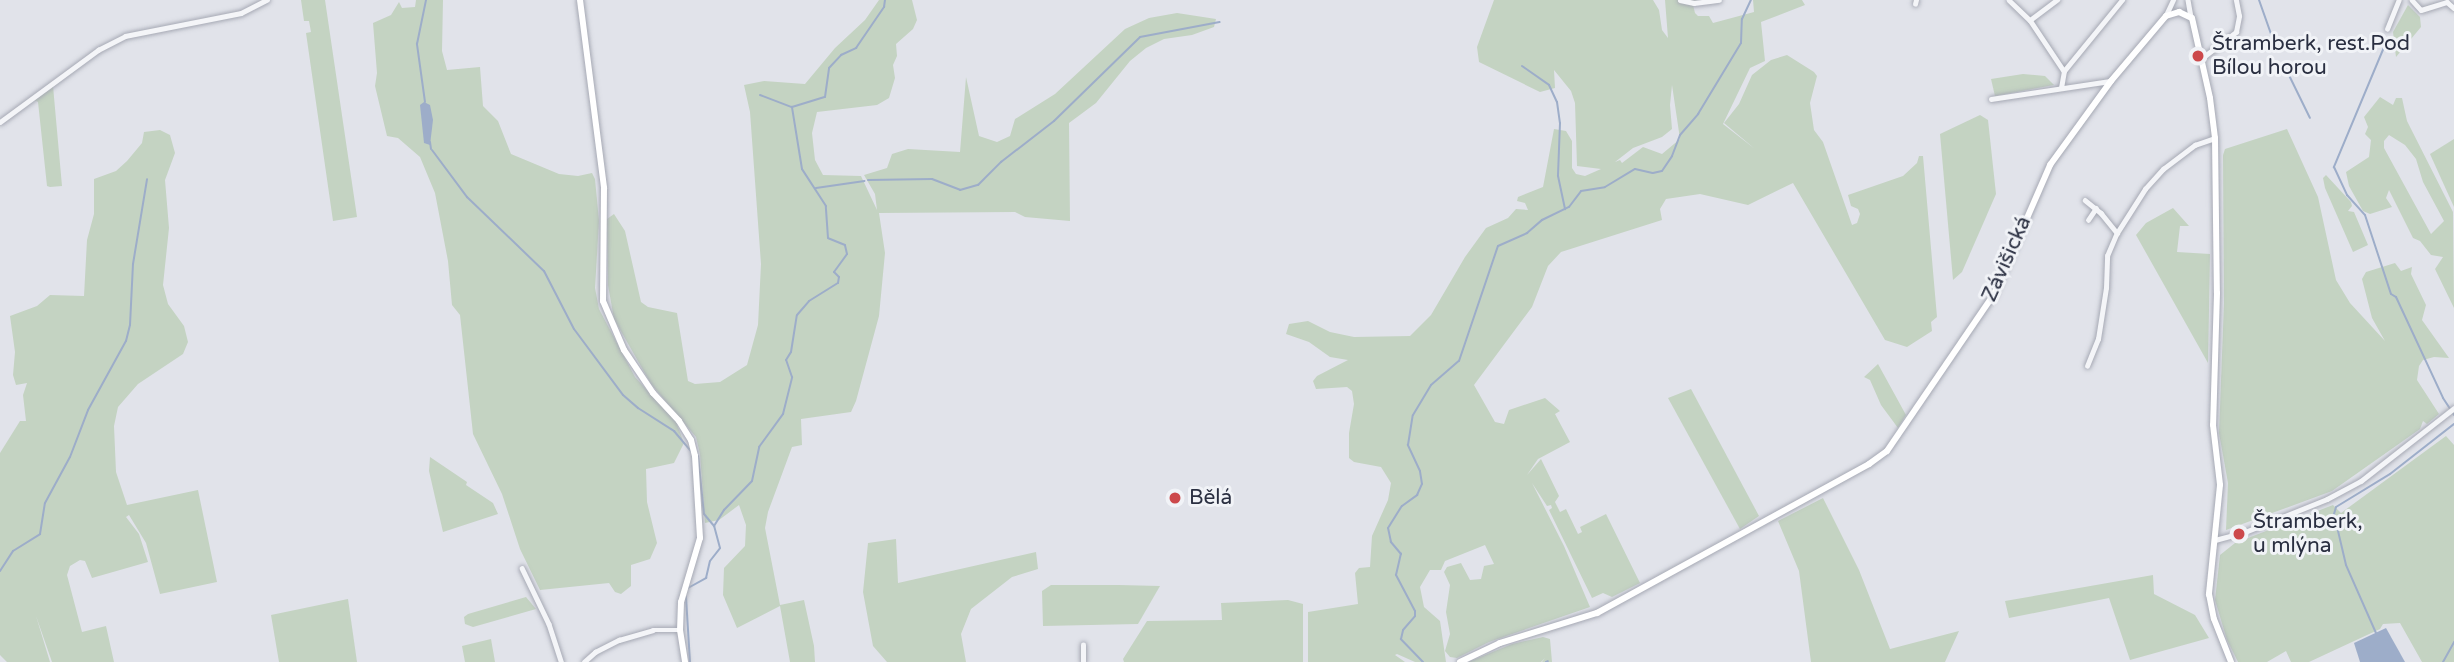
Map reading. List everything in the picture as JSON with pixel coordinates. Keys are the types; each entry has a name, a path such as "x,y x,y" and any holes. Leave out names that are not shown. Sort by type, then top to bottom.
{"street":[{"path":"0,122 98,50 125,36 241,13 267,0"},
{"path":"580,0 604,187 602,283 606,310 630,360 653,393 679,421 691,440 695,456 700,543 682,592 680,631 685,662"},
{"path":"1680,0 1694,3 1719,0"},
{"path":"2009,0 2030,20 2064,71"},
{"path":"2030,20 2057,0"},
{"path":"2061,88 2064,71 2122,0"},
{"name":"Závišická","path":"1460,662 1500,643 1597,613 1869,464 1887,451 1994,294 2050,165 2111,80 2166,16 2173,0"},
{"path":"2188,0 2202,58 2215,138 2217,293 2212,417 2220,485 2209,586 2210,603 2231,662"},
{"path":"2202,58 2236,32 2239,16 2235,0"},
{"path":"2387,29 2399,0"},
{"path":"2412,0 2421,10 2447,2 2454,8"},
{"path":"2166,16 2179,12 2192,18"},
{"path":"1991,100 2111,80"},
{"path":"2087,366 2098,339 2106,288 2107,256 2117,233 2145,189 2163,169 2195,145 2215,138"},
{"path":"2085,200 2096,208 2117,233"},
{"path":"2088,220 2096,208"},
{"path":"2215,540 2245,532 2327,499 2361,481 2454,408"},
{"path":"522,568 550,624 561,662"},
{"path":"584,662 595,652 619,640 653,630 680,631"},
{"path":"1083,645 1083,662"}],"green space":[{"path":"301,0 325,0 357,217 333,221 306,33 311,32 309,21 304,21"},
{"path":"416,0 443,0 442,51 447,70 480,67 483,106 498,121 511,154 559,174 578,176 592,173 595,179 599,221 595,288 599,309 635,377 676,422 684,443 674,463 646,469 647,502 657,543 650,559 631,565 631,586 621,594 615,592 609,583 540,590 520,549 502,494 473,434 460,315 452,305 448,261 435,193 420,157 398,138 387,136 375,86 377,73 373,23 391,15 399,2 402,8 415,7"},
{"path":"879,0 912,0 917,20 913,29 896,44 897,56 893,65 895,78 889,98 877,105 817,112 812,133 815,160 823,175 861,176 877,210 875,194 864,175 887,168 892,154 908,149 960,152 966,77 979,136 997,142 1010,136 1015,119 1055,94 1125,29 1149,18 1177,13 1216,19 1214,27 1192,35 1164,39 1146,48 1130,61 1096,103 1069,123 1070,221 1025,217 1015,212 879,213 885,253 879,316 856,401 851,412 801,419 802,445 792,447 768,512 765,528 780,605 804,600 814,646 815,662 790,662 780,606 737,628 723,595 724,568 745,546 746,525 739,505 719,520 705,523 700,454 696,437 651,384 614,319 608,285 607,219 614,214 625,231 641,302 648,307 677,313 688,381 695,384 720,382 747,365 758,325 761,264 750,112 744,85 764,81 805,84 835,48 865,20"},
{"path":"1494,0 1653,0 1659,10 1662,30 1668,38 1665,0 1697,0 1693,5 1695,13 1698,16 1709,16 1713,23 1754,12 1753,0 1802,0 1805,5 1761,22 1765,61 1750,68 1723,124 1755,149 1724,123 1739,104 1752,75 1771,60 1787,55 1814,72 1817,76 1810,103 1814,130 1823,142 1852,225 1857,223 1860,214 1858,209 1851,206 1848,195 1903,176 1917,163 1919,156 1923,156 1937,317 1931,322 1932,331 1907,347 1885,340 1793,183 1748,205 1700,194 1666,199 1660,209 1662,220 1561,252 1548,266 1532,307 1474,385 1495,422 1504,424 1509,410 1545,398 1560,411 1555,414 1570,442 1538,459 1527,475 1541,459 1559,496 1555,502 1560,512 1566,509 1578,534 1582,532 1580,527 1606,514 1640,583 1612,597 1603,593 1592,598 1549,510 1551,505 1547,506 1532,483 1564,546 1590,607 1489,642 1457,658 1450,657 1445,651 1450,634 1446,612 1450,585 1444,572 1447,567 1461,563 1470,580 1481,579 1484,566 1494,564 1485,545 1445,561 1441,570 1430,570 1420,587 1424,607 1440,621 1446,662 1415,662 1397,654 1395,655 1405,662 1308,662 1308,612 1358,604 1355,573 1359,568 1370,567 1372,536 1388,500 1391,483 1381,467 1354,462 1349,458 1349,433 1354,404 1352,391 1347,387 1316,389 1313,381 1317,376 1348,360 1330,357 1309,342 1286,334 1289,324 1308,321 1330,332 1354,337 1410,336 1431,315 1465,257 1486,228 1508,218 1516,209 1528,210 1525,203 1517,201 1518,197 1543,187 1554,129 1566,131 1572,141 1572,168 1576,174 1585,176 1601,169 1577,166 1575,103 1571,91 1554,70 1555,88 1540,92 1479,62 1477,47","holes":["1672,85 1680,139 1662,154 1643,147 1622,163 1620,160 1615,162 1633,148 1662,137 1672,129"]},
{"path":"2408,5 2420,17 2421,27 2396,57 2393,32"},
{"path":"2023,74 2045,76 2054,85 1995,96 1991,79"},
{"path":"53,86 62,186 50,187 47,186 38,102 34,100"},
{"path":"2380,97 2393,105 2396,98 2402,98 2407,121 2453,212 2454,308 2435,269 2443,257 2431,255 2420,241 2413,238 2389,190 2386,198 2392,207 2370,214 2363,211 2349,186 2346,172 2369,157 2371,140 2365,134 2368,127 2364,117","holes":["2389,135 2405,145 2416,159 2423,182 2444,221 2431,234 2384,148 2384,141"]},
{"path":"1980,115 1988,120 1996,194 1962,272 1953,280 1940,134"},
{"path":"2287,129 2318,197 2336,280 2350,303 2385,341 2372,318 2362,279 2366,272 2395,263 2401,271 2412,267 2411,274 2426,305 2422,320 2449,358 2434,357 2423,360 2419,366 2417,380 2439,414 2427,424 2423,421 2420,429 2332,491 2226,530 2228,483 2219,433 2224,303 2223,155 2225,149"},
{"path":"160,130 170,135 175,153 165,180 169,228 163,285 168,304 184,326 188,342 183,354 138,384 118,407 114,426 116,472 127,505 198,490 217,582 160,594 146,543 129,515 126,517 139,534 148,562 92,578 85,561 80,560 70,566 67,575 82,632 106,626 114,662 52,662 36,616 50,662 7,662 0,655 0,453 20,421 26,421 23,395 27,383 16,385 13,375 15,352 10,316 37,306 50,295 84,296 87,240 94,214 94,179 116,171 127,161 142,143 144,132"},
{"path":"2454,139 2454,207 2430,154"},
{"path":"2326,175 2351,202 2352,206 2348,211 2354,212 2368,245 2353,252 2325,188 2323,178"},
{"path":"2173,208 2189,226 2180,226 2177,252 2210,254 2208,363 2136,235 2146,223"},
{"path":"1878,364 1906,415 1898,428 1881,405 1870,380 1864,377"},
{"path":"1691,389 1759,516 1740,529 1668,398"},
{"path":"2446,436 2454,445 2454,662 2422,662 2400,623 2383,624 2380,629 2309,662 2291,662 2286,651 2267,662 2238,662 2227,640 2215,600 2220,555 2235,543 2333,505 2341,513"},
{"path":"430,457 493,503 498,514 443,532 429,471"},
{"path":"1823,498 1859,570 1890,649 1959,631 1945,662 1811,662 1799,571 1778,521"},
{"path":"896,539 898,583 1036,552 1038,569 1012,577 971,609 961,634 966,662 887,662 873,646 863,592 868,543"},
{"path":"2153,575 2154,594 2195,615 2209,638 2130,660 2109,598 2009,618 2005,601"},
{"path":"1051,585 1160,586 1138,624 1043,626 1042,591"},
{"path":"526,597 536,609 473,627 465,624 464,617 468,614"},
{"path":"348,599 357,662 279,662 271,615"},
{"path":"1288,600 1303,604 1303,662 1124,662 1123,659 1147,621 1222,620 1221,603"},
{"path":"1543,637 1550,639 1552,662 1542,662 1545,658 1541,662 1468,662 1512,644"},
{"path":"491,639 495,662 465,662 462,646"}],"water":[{"path":"424,102 430,105 433,120 430,145 424,143 420,105"},
{"path":"2386,628 2405,662 2360,662 2354,643"}],"waterway":[{"path":"425,102 417,44 426,0"},
{"path":"688,588 706,578 710,561 720,548 714,526 724,510 752,481 759,447 783,414 792,377 786,360 791,352 797,315 809,301 838,283 839,277 834,272 847,254 845,245 828,238 826,206 802,169 792,107 825,97 829,68 841,55 856,48 884,7 885,0"},
{"path":"1423,662 1401,639 1403,630 1415,616 1415,611 1396,575 1401,554 1391,542 1388,528 1402,506 1417,495 1422,484 1420,471 1408,445 1413,415 1431,385 1459,361 1498,246 1527,233 1542,220 1569,207 1581,191 1605,187 1635,169 1653,173 1662,171 1672,156 1680,135 1698,114 1741,43 1742,19 1751,0"},
{"path":"2259,0 2276,48"},
{"path":"868,180 932,179 960,190 978,185 1001,162 1054,121 1140,37 1220,22"},
{"path":"2387,40 2334,167 2347,195 2365,215 2391,294 2396,297 2443,398 2454,415"},
{"path":"2283,63 2310,118"},
{"path":"1522,66 1549,85 1557,102 1560,123 1558,176 1565,209"},
{"path":"760,95 792,107"},
{"path":"430,142 431,149"},
{"path":"432,150 467,197 544,271 574,329 623,395 674,431 691,451"},
{"path":"0,571 13,551 40,534 45,503 70,457 88,410 126,341 130,325 133,264 147,179"},
{"path":"816,188 864,181"},
{"path":"2376,633 2346,565 2334,514 2336,507 2390,474 2454,424"},
{"path":"698,456 704,514 714,526"},
{"path":"686,597 690,662"},
{"path":"2443,662 2454,642"}],"place":[{"name":"Štramberk, rest.Pod Bílou horou","path":"2198,56"},
{"name":"Bělá","path":"1175,498"},
{"name":"Štramberk, u mlýna","path":"2239,534"}]}
